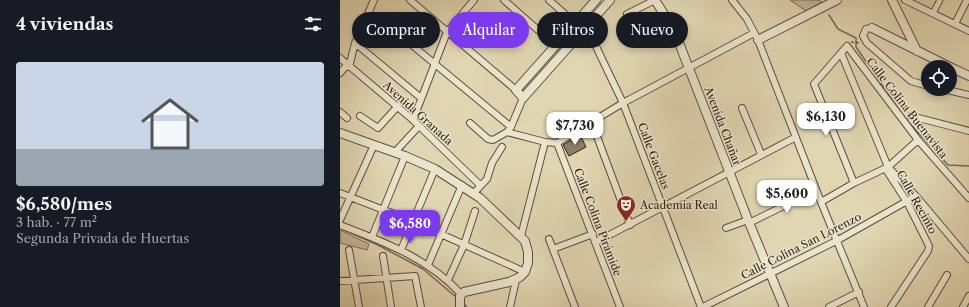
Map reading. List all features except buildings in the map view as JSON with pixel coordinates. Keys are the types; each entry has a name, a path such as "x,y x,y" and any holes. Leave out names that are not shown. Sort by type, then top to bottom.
{"street":[{"path":"369,12 374,0"},
{"path":"410,0 516,90 523,98"},
{"path":"413,120 436,64 447,32 474,0"},
{"path":"504,0 537,29"},
{"name":"Calle Gacelas","path":"549,0 563,12"},
{"path":"586,12 596,0"},
{"path":"599,12 610,0"},
{"path":"631,12 655,0"},
{"name":"Avenida Chañar","path":"655,0 674,30 748,221 784,307"},
{"path":"732,0 756,36 820,202 838,240 864,307"},
{"path":"892,0 917,51"},
{"path":"905,0 969,31"},
{"path":"933,13 940,0"},
{"path":"955,24 967,0"},
{"path":"416,48 509,129 544,142 557,143 623,103 689,68 832,1"},
{"path":"921,84 911,81 866,43 863,36 864,32 866,29 872,28 936,60"},
{"path":"849,44 814,84 854,183"},
{"name":"Calle Colina Buenavista","path":"849,44 918,140 969,198"},
{"path":"340,73 348,66 353,48"},
{"path":"361,48 422,98"},
{"path":"516,90 554,48"},
{"path":"470,123 491,140 501,136 509,129 523,98 566,48"},
{"name":"Calle Gacelas","path":"597,48 623,103 702,307"},
{"name":"Calle Recinto","path":"841,53 888,170 928,242 928,251 891,307"},
{"name":"Avenida Granada","path":"340,58 398,106 480,185"},
{"path":"957,70 969,76"},
{"path":"957,92 969,95"},
{"path":"360,116 378,128 398,106"},
{"path":"742,108 761,154"},
{"path":"340,112 348,118"},
{"path":"910,116 969,131"},
{"path":"592,123 630,225"},
{"path":"395,152 419,126"},
{"path":"341,136 395,152 435,169 473,194 525,241 528,252 525,272 516,280 464,292 460,300"},
{"path":"596,242 761,154 796,137"},
{"path":"820,202 854,183 888,167 918,140"},
{"path":"521,236 544,142"},
{"name":"Calle Colina Pirámide","path":"557,143 620,307"},
{"path":"340,220 374,145"},
{"path":"473,194 487,179 492,163 502,147"},
{"path":"372,237 382,209 406,156"},
{"path":"888,167 916,196 969,259"},
{"path":"401,250 435,169"},
{"path":"428,265 440,234 462,186"},
{"path":"726,228 748,221 816,190"},
{"path":"340,193 412,221 525,272"},
{"name":"Calle Colina San Lorenzo","path":"702,307 838,240 916,196"},
{"path":"448,280 464,245 475,211"},
{"path":"340,225 401,250 428,265 448,280 460,300"},
{"path":"553,249 592,234"},
{"path":"549,240 575,307"},
{"path":"349,250 359,307"},
{"path":"383,256 391,307"},
{"path":"928,307 947,275"},
{"path":"340,281 415,276 421,307"},
{"path":"510,307 516,280"},
{"path":"829,307 859,292"},
{"path":"963,307 969,296"}],"path":[{"path":"849,44 860,43"}],"shaded area":[{"path":"790,0 818,0 822,2 806,11"},
{"path":"558,48 564,48 529,89 521,91"},
{"path":"340,230 369,244 367,250 340,243"}],"waterway":[{"path":"829,15 838,29 856,38 856,47 904,117 948,165 969,166"},
{"path":"342,229 378,245 423,269 456,297"},
{"path":"464,304 467,307"}],"place":[{"name":"Academia Real","path":"626,222"}]}
